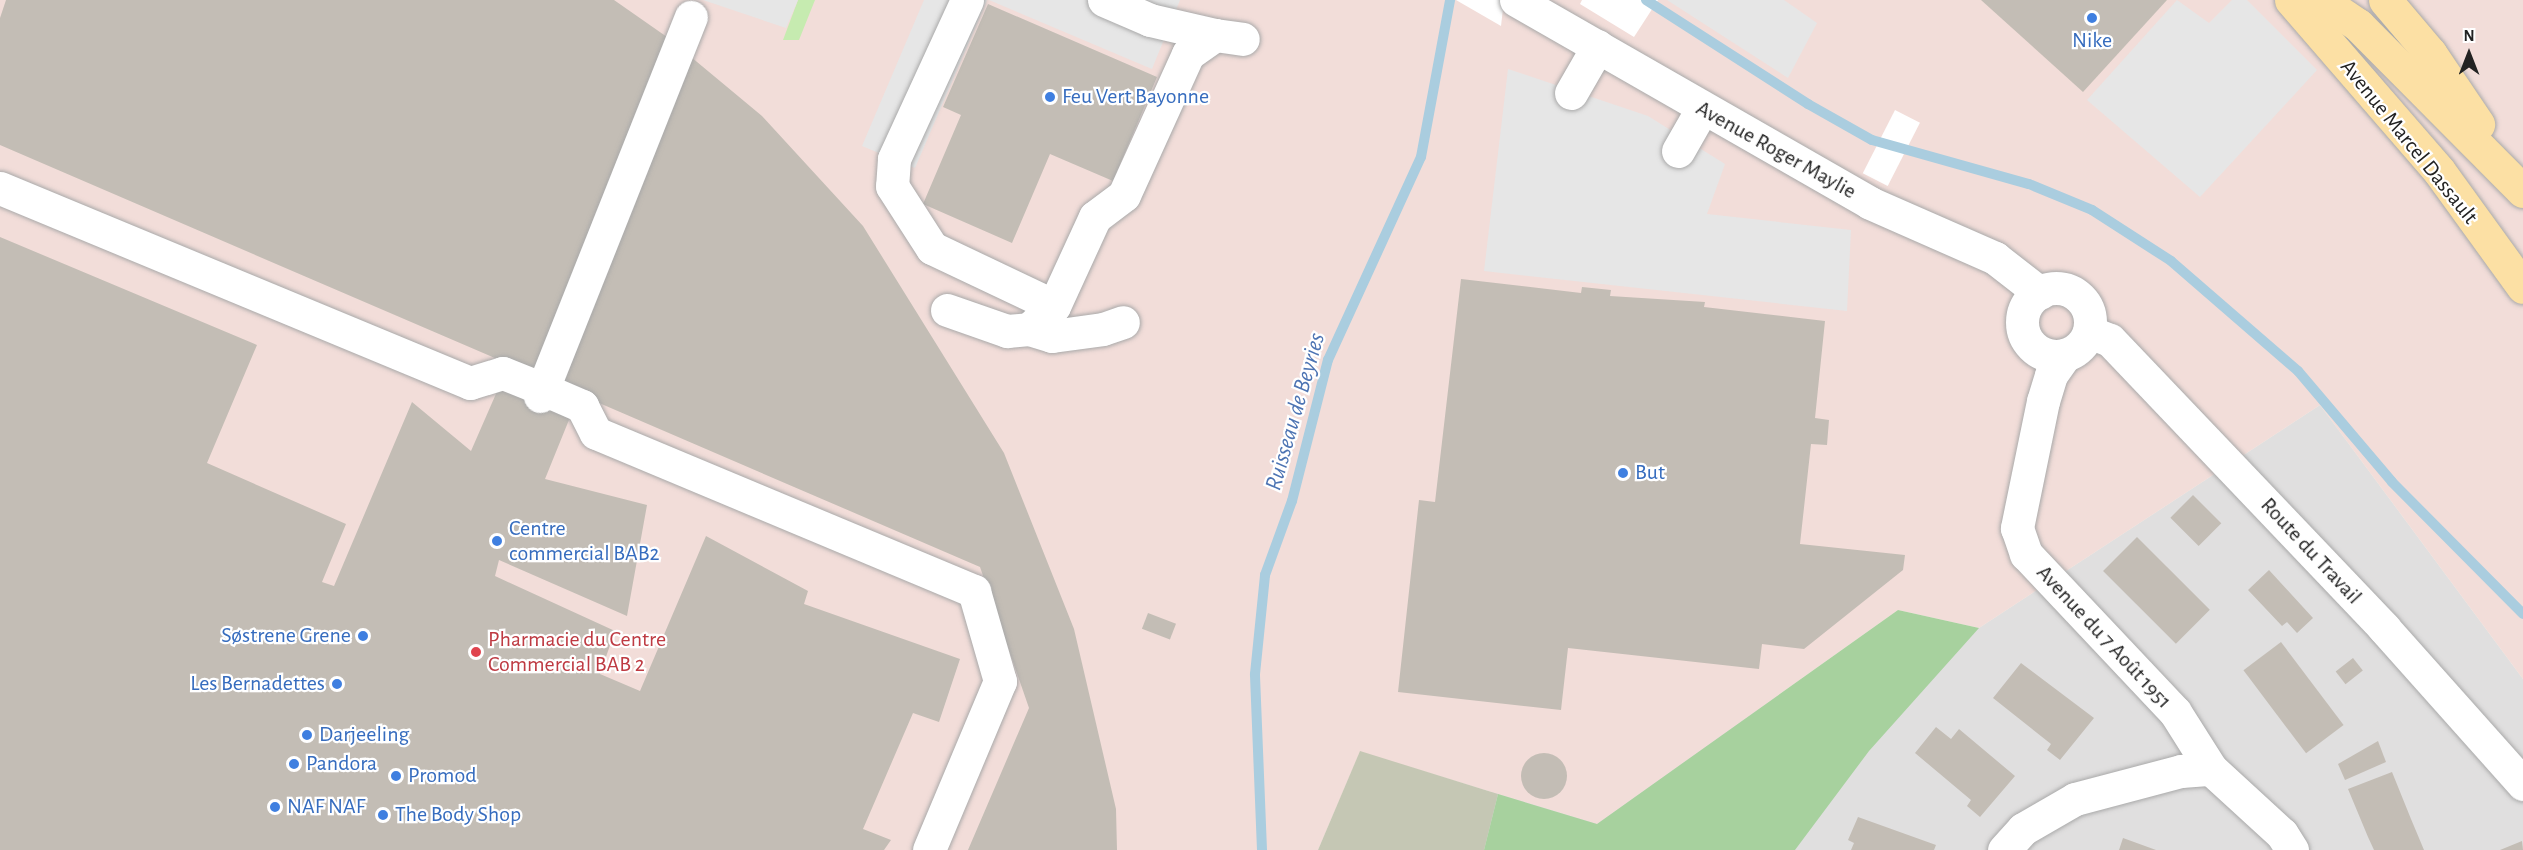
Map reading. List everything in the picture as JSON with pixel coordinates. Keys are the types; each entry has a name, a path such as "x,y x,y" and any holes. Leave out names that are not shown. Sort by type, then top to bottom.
{"main road":[{"name":"Avenue Marcel Dassault","path":"2291,0 2439,171 2523,287"},
{"name":"Avenue Marcel Dassault","path":"2321,0 2358,25 2523,190"},
{"path":"2385,0 2430,53 2523,190"}],"street":[{"path":"967,0 894,159 892,186 932,248 1054,306"},
{"path":"1029,330 1054,306 1095,217 1125,195 1188,54 1229,37 1150,20 1104,0"},
{"name":"Avenue Roger Maylie","path":"1516,0 1702,109 1870,203 1995,258 2040,293"},
{"path":"541,393 691,17"},
{"path":"1150,20 1188,54"},
{"path":"1571,93 1598,46"},
{"path":"1678,151 1702,109"},
{"path":"0,188 470,383 503,373 541,393 582,406 596,433 974,591 1000,681 929,850"},
{"path":"2062,289 2073,293 2088,310 2089,333 2084,343 2065,355 2043,354 2034,348 2023,330 2025,309 2040,293 2062,289"},
{"path":"947,310 1007,331 1029,330 1052,336 1102,330 1123,322"},
{"name":"Route du Travail","path":"2089,333 2110,340 2384,628 2523,784"},
{"name":"Avenue du 7 Août 1951","path":"2065,355 2051,375 2043,401 2017,528 2026,554 2043,575 2175,712 2211,769 2267,819 2292,850"},
{"path":"2004,850 2023,829 2075,799 2181,771 2211,769"}],"shaded area":[{"path":"0,0 2523,0 2523,679 2320,405 1979,628 1898,610 1597,824 1360,752 1318,850 0,850"},
{"path":"703,0 798,0 786,28"},
{"path":"924,0 987,0 915,168 862,146"},
{"path":"989,0 1180,0 1152,69"},
{"path":"1667,0 1784,0 1817,23 1788,78"},
{"path":"2177,0 2209,23 2232,0 2247,0 2317,70 2200,197 2087,100"},
{"path":"1508,69 1648,116 1725,164 1707,214 1851,230 1847,311 1484,271"},
{"path":"2320,405 2523,679 2523,850 1318,850 1979,628"},
{"path":"1360,751 1498,794 1484,850 1318,850"}],"green space":[{"path":"798,0 815,0 799,40 783,40"},
{"path":"1898,610 1979,628 1869,751 1795,850 1484,850 1498,794 1597,824"}],"pier":[{"path":"1456,0 1504,0 1501,26"},
{"path":"1582,0 1658,0 1634,37 1580,4"},
{"path":"1895,110 1920,123 1888,186 1863,173"}],"building":[{"path":"6,0 614,0 667,37 762,116 863,226 1004,453 1074,629 1116,809 1117,850 968,850 1029,708 980,567 0,145 0,18"},
{"path":"1981,0 2167,0 2083,92"},
{"path":"988,4 1157,77 1113,181 1050,154 1012,243 923,204 961,115 943,107"},
{"name":"Centre commercial BAB2","path":"0,237 257,345 207,463 346,524 322,582 334,586 412,402 471,451 502,380 573,410 545,479 647,505 627,616 499,560 495,576 615,631 600,674 640,691 706,536 808,591 804,604 960,659 939,722 913,713 863,829 891,840 884,850 0,850"},
{"name":"But","path":"1461,279 1581,293 1582,287 1611,290 1610,296 1705,302 1704,307 1825,321 1815,418 1829,420 1827,445 1811,444 1800,544 1905,555 1903,570 1804,649 1762,644 1759,669 1568,648 1561,710 1398,692 1419,500 1435,502"},
{"path":"2193,495 2221,523 2199,546 2170,518"},
{"path":"2137,537 2210,610 2176,644 2103,571"},
{"path":"2269,570 2313,618 2297,633 2287,622 2282,626 2248,590"},
{"path":"1148,613 1176,624 1170,640 1142,629"},
{"path":"2281,642 2344,725 2306,753 2243,670"},
{"path":"2353,658 2363,671 2346,684 2336,672"},
{"path":"2021,663 2094,718 2060,760 2047,750 2051,744 1993,698"},
{"path":"1936,727 1951,739 1959,729 2015,776 1980,817 1967,806 1971,800 1915,753"},
{"path":"2378,741 2386,762 2345,780 2338,764"},
{"path":"1544,753 1560,760 1567,776 1560,792 1544,799 1528,792 1521,776 1528,760"},
{"path":"2392,772 2424,850 2374,850 2348,789"},
{"path":"1858,817 1936,845 1934,850 1851,850 1854,843 1848,840"},
{"path":"2123,838 2156,850 2119,850"},
{"path":"2522,841 2523,850 2500,850"}],"waterway":[{"name":"Ruisseau de Beyries","path":"1262,850 1255,674 1265,575 1292,501 1328,360 1421,157 1450,0"},
{"path":"1646,0 1808,104 1872,140 2029,184 2092,210 2171,261 2298,371 2392,482 2523,614"}],"place":[{"name":"Nike","path":"2092,18"},
{"name":"Feu Vert Bayonne","path":"1050,97"},
{"name":"But","path":"1623,473"},
{"name":"Centre commercial BAB2","path":"497,541"},
{"name":"Søstrene Grene","path":"363,636"},
{"name":"Pharmacie du Centre Commercial BAB 2","path":"476,652"},
{"name":"Les Bernadettes","path":"337,684"},
{"name":"Darjeeling","path":"307,735"},
{"name":"Pandora","path":"294,764"},
{"name":"Promod","path":"396,776"},
{"name":"NAF NAF","path":"275,807"},
{"name":"The Body Shop","path":"383,815"}]}
